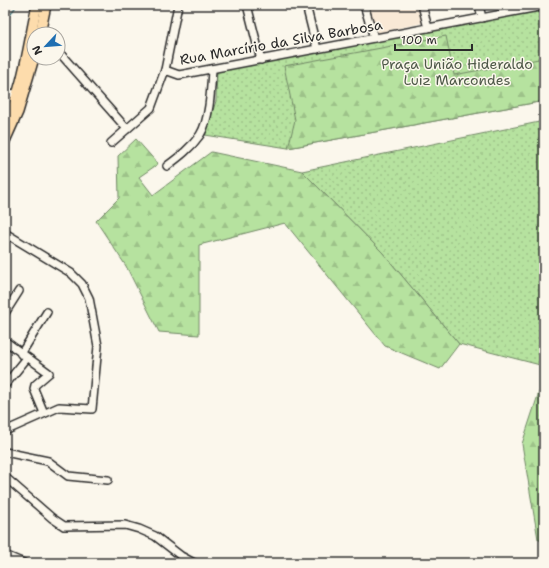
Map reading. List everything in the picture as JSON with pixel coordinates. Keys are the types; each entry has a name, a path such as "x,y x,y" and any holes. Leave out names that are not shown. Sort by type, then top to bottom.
{"main road":[{"path":"5,124 12,111 17,94 37,5"},
{"path":"42,26 46,5"},
{"path":"5,140 18,112 32,66"}],"street":[{"path":"111,143 151,108 165,70 178,5"},
{"path":"247,5 261,60"},
{"path":"306,5 318,49"},
{"path":"364,5 374,38"},
{"path":"422,5 428,28"},
{"path":"479,5 482,18"},
{"name":"Rua Marcírio da Silva Barbosa","path":"165,70 179,75 543,7"},
{"path":"66,60 127,129"},
{"path":"166,166 187,151 201,134 211,98 212,69"},
{"path":"5,93 17,94"},
{"path":"5,233 71,273 82,284 89,298 98,346 92,409 59,407 5,431"},
{"path":"5,313 19,291"},
{"path":"5,385 24,356 47,312"},
{"path":"5,341 49,373 34,389 44,413"},
{"path":"5,452 48,461 68,476 108,480"},
{"path":"5,477 52,518 64,526 125,525 155,536 181,556 194,563"},
{"path":"5,555 20,562"}],"shaded area":[{"path":"369,5 418,5 422,23 376,33"}],"green space":[{"name":"Praça União Hideraldo Luiz Marcondes","path":"539,11 544,30 544,101 288,148 205,135 216,101 217,70"},
{"path":"446,36 454,75 544,58 544,101 288,148 295,120 284,66"},
{"path":"544,121 544,366 459,344 382,252 302,171"},
{"path":"136,139 158,164 139,177 153,195 211,152 302,171 382,252 459,344 440,369 385,346 285,223 199,245 199,335 159,332 126,266 96,221 119,198 118,156"},
{"path":"544,377 544,543 538,539 522,444"}],"waterway":[{"path":"5,20 15,8"}]}
